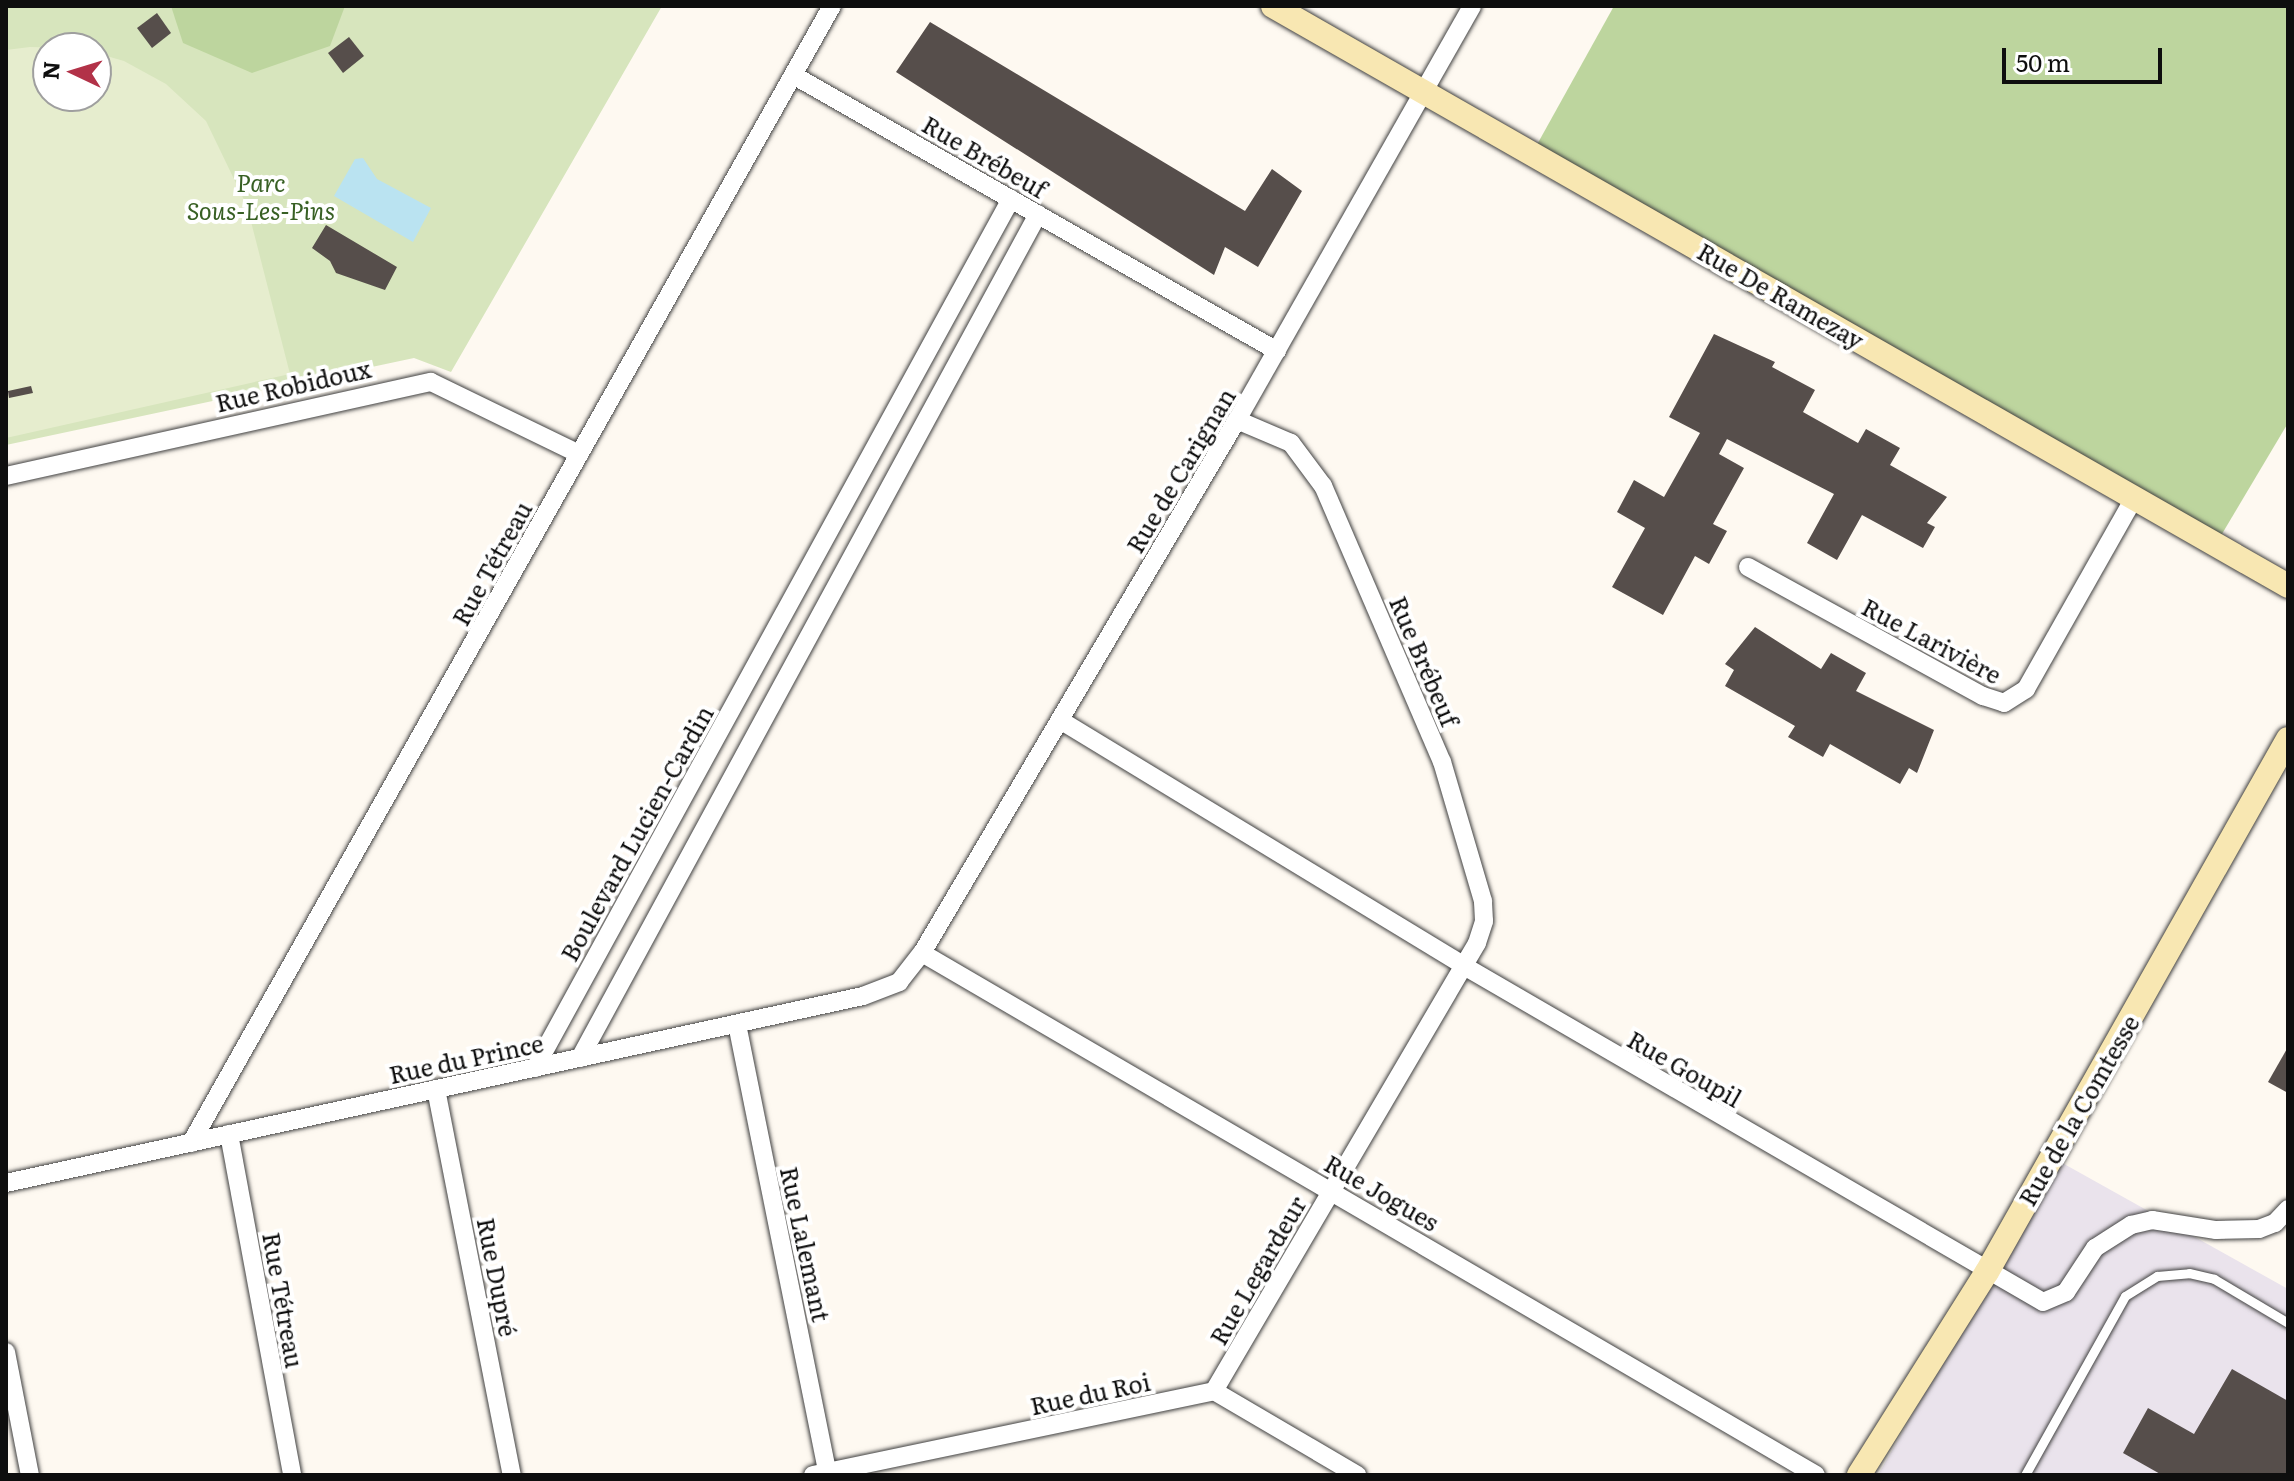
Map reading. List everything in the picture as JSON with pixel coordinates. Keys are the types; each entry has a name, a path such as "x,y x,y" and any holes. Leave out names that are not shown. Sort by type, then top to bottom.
{"street":[{"name":"Rue Tétreau","path":"191,1143 832,6"},
{"name":"Rue De Ramezay","path":"1273,6 2288,586"},
{"name":"Rue de Carignan","path":"922,953 1237,420 1472,6"},
{"name":"Rue Brébeuf","path":"793,75 1277,351"},
{"name":"Boulevard Lucien-Cardin","path":"535,1068 1011,199"},
{"path":"580,1058 1038,214"},
{"name":"Rue Robidoux","path":"6,476 431,382 579,454"},
{"path":"890,419 919,434"},
{"name":"Rue Brébeuf","path":"1237,420 1291,443 1311,464 1442,762 1483,901 1477,943 1464,966"},
{"name":"Rue Larivière","path":"1748,567 2004,703 2026,689 2134,498"},
{"path":"779,622 808,639"},
{"name":"Rue Goupil","path":"1060,720 1464,966 2030,1296 2051,1301 2066,1292 2107,1237 2131,1225 2152,1220 2247,1230 2275,1223 2288,1209"},
{"name":"Rue de la Comtesse","path":"1859,1475 1987,1272 2288,739"},
{"path":"680,804 709,820"},
{"name":"Rue du Prince","path":"6,1183 863,996 899,982 922,953"},
{"name":"Rue Jogues","path":"922,953 1816,1475"},
{"name":"Rue Legardeur","path":"1214,1391 1464,966"},
{"name":"Rue Lalemant","path":"737,1024 823,1474"},
{"name":"Rue Dupré","path":"436,1089 512,1475"},
{"name":"Rue Tétreau","path":"229,1134 292,1475"},
{"path":"6,1352 30,1475"},
{"path":"1214,1391 1357,1475"},
{"name":"Rue du Roi","path":"823,1474 1214,1391"}],"lane":[{"path":"2025,1475 2125,1296 2157,1276 2189,1273 2214,1279 2288,1323"}],"shaded area":[{"path":"2057,1160 2288,1289 2288,1475 1878,1475"}],"green space":[{"name":"Parc Sous-Les-Pins","path":"6,6 662,6 451,372 414,358 6,445"},
{"path":"171,6 345,6 330,46 252,73 183,43"},
{"path":"1614,6 2288,6 2288,423 2216,544 1529,159"},
{"path":"32,47 32,112 112,112 112,58 166,84 206,121 247,206 290,374 6,438 6,50"}],"water":[{"path":"363,158 377,179 431,208 413,242 334,196 355,159"}],"building":[{"path":"157,13 171,33 152,48 137,28"},
{"path":"930,22 1245,211 1272,169 1302,191 1258,267 1225,247 1214,275 896,72"},
{"path":"349,37 364,56 343,73 328,53"},
{"path":"326,225 397,267 385,290 336,273 330,261 312,248"},
{"path":"1714,334 1775,362 1772,367 1815,390 1803,412 1858,443 1866,429 1900,448 1890,465 1947,497 1927,523 1935,527 1923,548 1862,515 1837,560 1807,543 1834,494 1727,439 1719,454 1744,468 1713,524 1727,531 1709,564 1695,556 1663,615 1612,587 1645,528 1617,512 1634,480 1664,497 1700,433 1669,417"},
{"path":"31,386 33,393 9,398 8,391"},
{"path":"1755,627 1821,669 1831,653 1866,673 1856,691 1934,730 1917,773 1909,768 1900,784 1830,744 1823,757 1788,737 1795,726 1725,686 1734,670 1725,664"},
{"path":"2288,1047 2288,1093 2268,1082"},
{"path":"2232,1369 2288,1401 2288,1475 2162,1475 2123,1453 2148,1408 2194,1434"}]}
